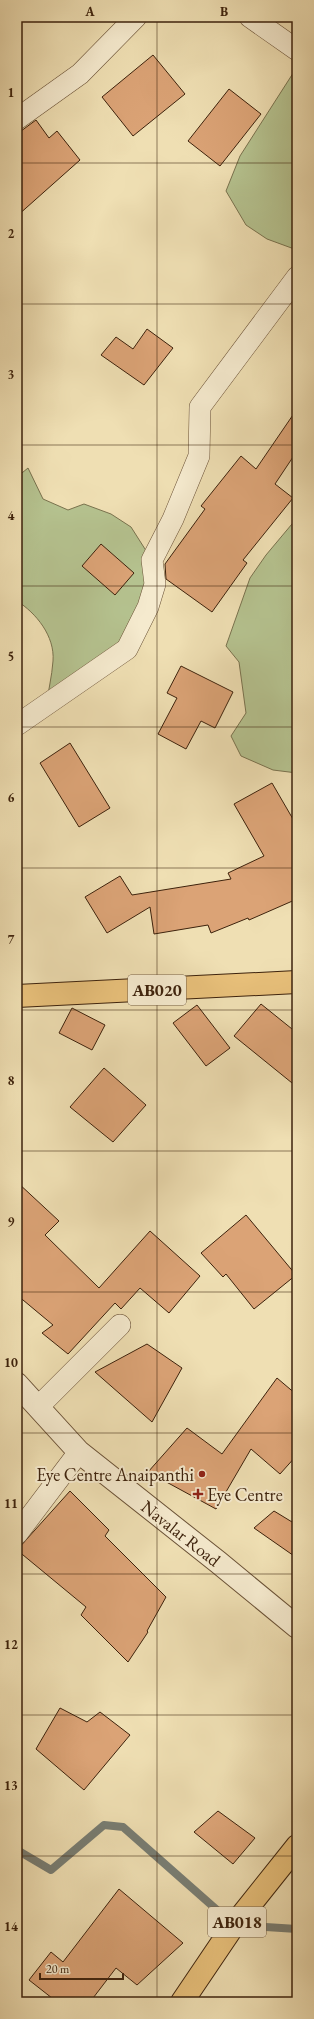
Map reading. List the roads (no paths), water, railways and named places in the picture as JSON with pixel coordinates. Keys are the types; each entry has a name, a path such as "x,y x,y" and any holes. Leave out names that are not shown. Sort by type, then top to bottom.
{"main road":[{"name":"AB020","path":"17,996 297,982"},
{"name":"AB018","path":"182,2002 234,1925 297,1846"}],"street":[{"path":"17,119 80,74 136,17"},
{"path":"250,17 297,50"},
{"path":"17,725 127,649 148,607 155,584 152,560 173,519 198,456 200,407 297,276"},
{"path":"38,1408 120,1325"},
{"name":"Navalar Road","path":"17,1384 78,1452 212,1557 297,1627"},
{"path":"17,1534 78,1452"}],"waterway":[{"path":"17,1850 51,1870 104,1825 123,1827 234,1925 297,1929"}],"place":[{"name":"Eye Centre Anaipanthi","path":"202,1474"},
{"name":"Eye Centre","path":"198,1494"}]}
